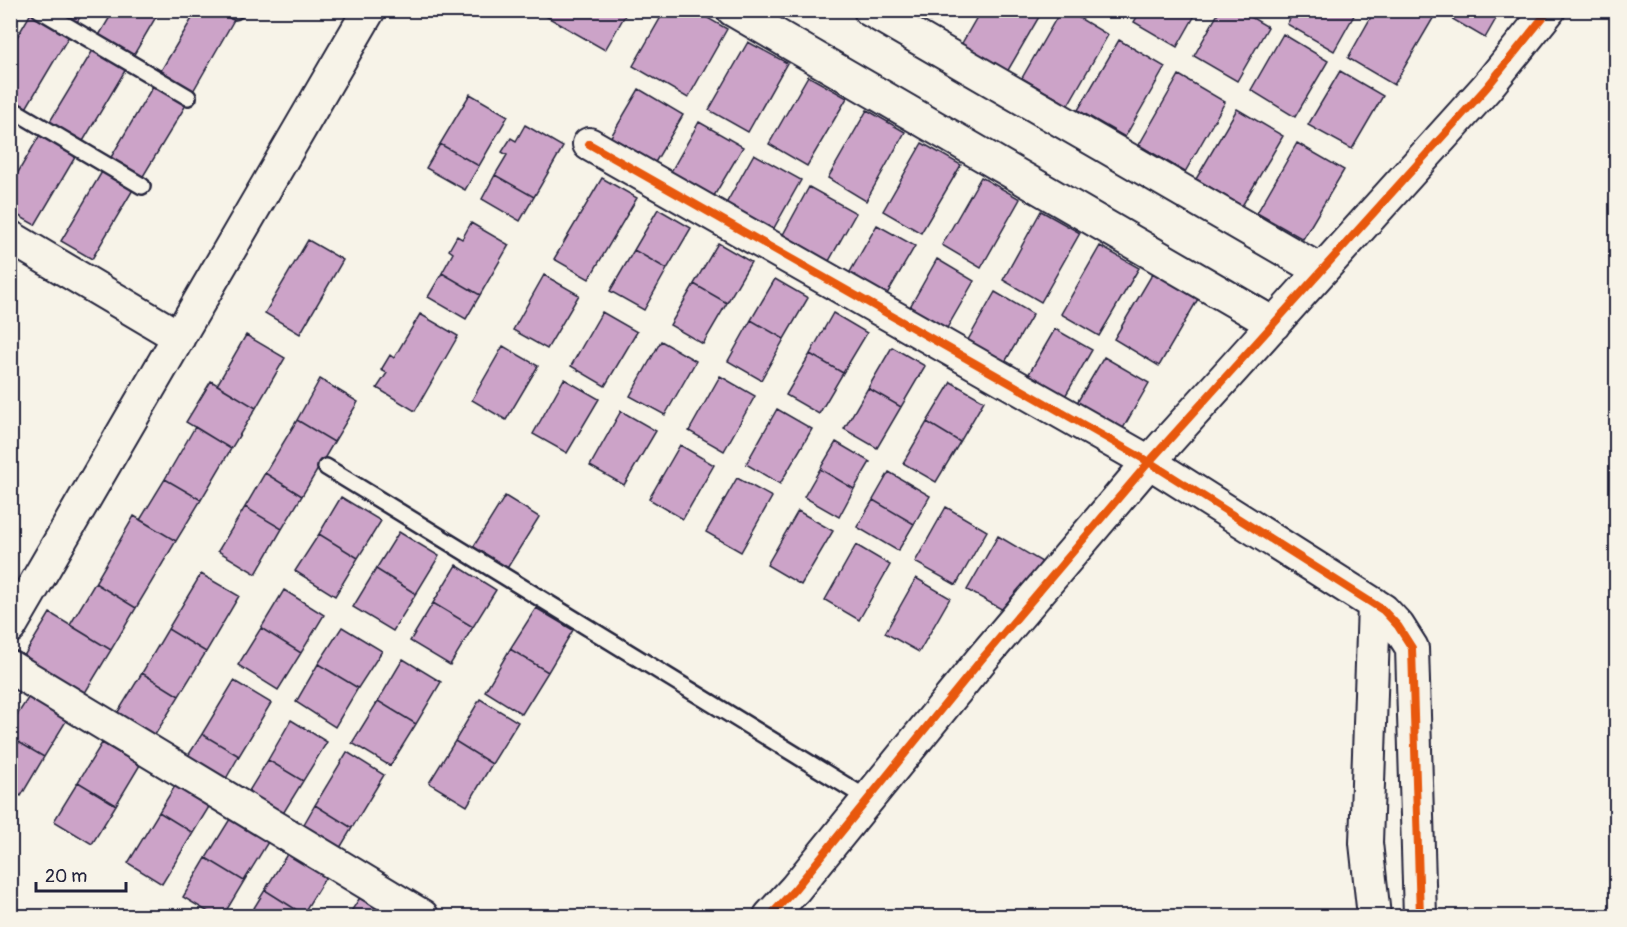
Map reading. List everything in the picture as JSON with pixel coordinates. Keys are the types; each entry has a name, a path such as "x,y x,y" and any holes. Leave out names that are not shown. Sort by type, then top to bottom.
{"street":[{"path":"10,627 369,10"},
{"path":"733,10 1274,324"},
{"path":"870,10 1321,272"},
{"path":"770,916 795,889 981,660 1149,462 1486,87 1549,10"},
{"path":"589,144 1149,462 1383,610 1398,626 1412,648 1420,916"},
{"path":"10,237 179,337"},
{"path":"1374,604 1366,843 1374,916"},
{"path":"10,667 422,916"}],"lane":[{"path":"40,10 188,97"},
{"path":"10,108 142,186"},
{"path":"326,468 868,799"}],"building":[{"path":"53,10 84,10 76,24"},
{"path":"114,10 160,10 132,58 98,37"},
{"path":"197,10 222,10 235,18 192,93 159,74"},
{"path":"535,10 628,10 605,50"},
{"path":"665,10 694,10 727,29 688,98 633,66"},
{"path":"913,10 936,10 930,21"},
{"path":"981,10 1043,10 1007,72 961,45"},
{"path":"1061,10 1066,10 1108,35 1068,105 1022,78"},
{"path":"1141,10 1198,10 1177,47 1134,22"},
{"path":"1220,10 1239,10 1268,27 1237,81 1194,56"},
{"path":"1295,10 1357,10 1334,51 1287,24"},
{"path":"1375,10 1427,10 1435,15 1394,85 1348,58"},
{"path":"1453,10 1501,10 1485,38 1449,17"},
{"path":"31,13 69,36 25,110 10,101 10,49"},
{"path":"1283,34 1328,61 1295,117 1251,90"},
{"path":"1119,40 1165,67 1125,137 1078,110"},
{"path":"748,42 787,63 748,132 709,110"},
{"path":"93,50 126,69 82,143 49,123"},
{"path":"1340,71 1383,96 1352,149 1308,125"},
{"path":"1179,75 1225,102 1185,172 1139,145"},
{"path":"808,76 847,98 807,166 769,144"},
{"path":"153,86 186,105 142,178 110,159"},
{"path":"639,89 683,115 650,171 606,145"},
{"path":"470,94 508,116 479,166 440,144"},
{"path":"1237,109 1283,136 1242,206 1196,179"},
{"path":"867,110 905,132 866,201 828,178"},
{"path":"699,122 743,147 711,201 668,177"},
{"path":"525,125 563,147 534,197 495,175 507,155 502,152 511,138 516,141"},
{"path":"41,133 77,154 35,225 10,211 10,186"},
{"path":"922,143 961,165 921,233 883,211"},
{"path":"1297,143 1344,170 1303,239 1257,213"},
{"path":"440,144 479,166 465,190 426,168"},
{"path":"754,154 801,180 770,235 723,209"},
{"path":"103,170 134,188 92,259 61,241"},
{"path":"495,175 534,197 520,221 482,199"},
{"path":"981,177 1020,199 981,268 942,245"},
{"path":"602,178 637,198 589,279 554,259"},
{"path":"809,187 856,213 825,268 779,242"},
{"path":"658,209 691,228 667,269 634,250"},
{"path":"1041,211 1080,233 1041,302 1003,280"},
{"path":"471,223 509,245 480,295 442,273 453,253 449,250 457,236 462,239"},
{"path":"877,225 915,246 883,301 846,279"},
{"path":"308,240 343,260 300,334 265,313"},
{"path":"718,243 751,262 727,303 694,284"},
{"path":"1100,246 1139,268 1099,336 1061,314"},
{"path":"634,250 667,269 644,310 610,291"},
{"path":"937,259 974,281 943,335 906,314"},
{"path":"442,273 480,295 466,319 428,297"},
{"path":"1153,273 1198,299 1159,366 1114,339"},
{"path":"544,275 579,295 547,349 513,330"},
{"path":"775,279 808,298 784,339 751,320"},
{"path":"694,284 727,303 703,344 670,325"},
{"path":"995,292 1033,314 1001,369 964,347"},
{"path":"602,312 637,332 605,386 571,366"},
{"path":"833,313 867,333 843,373 810,354"},
{"path":"420,314 458,336 415,411 377,388 387,373 381,370 390,355 394,358"},
{"path":"751,320 784,339 761,380 728,361"},
{"path":"1055,329 1092,350 1060,405 1023,384"},
{"path":"246,335 285,358 256,408 217,385"},
{"path":"661,341 696,361 665,415 630,396"},
{"path":"503,346 538,366 506,420 472,400"},
{"path":"892,347 925,366 901,407 868,388"},
{"path":"810,354 843,373 819,414 786,395"},
{"path":"1104,357 1149,383 1118,437 1072,411"},
{"path":"720,376 755,396 724,451 689,431"},
{"path":"320,379 358,402 334,442 297,420"},
{"path":"564,379 599,399 567,453 533,434"},
{"path":"211,381 256,408 231,449 186,422"},
{"path":"951,382 984,401 960,442 927,422"},
{"path":"868,388 901,407 877,448 844,429"},
{"path":"777,409 812,429 780,484 746,464"},
{"path":"621,411 656,431 624,485 590,466"},
{"path":"297,420 334,442 302,496 265,473"},
{"path":"927,422 960,442 936,482 903,463"},
{"path":"195,427 231,449 201,500 165,479"},
{"path":"836,442 870,462 854,489 820,469"},
{"path":"680,445 714,465 683,519 649,499"},
{"path":"820,469 854,489 839,517 804,497"},
{"path":"889,472 930,496 914,524 873,500"},
{"path":"265,473 302,496 282,529 245,507"},
{"path":"737,478 772,497 741,552 706,532"},
{"path":"165,479 201,500 176,541 140,520"},
{"path":"505,496 539,517 506,570 472,549"},
{"path":"341,497 381,521 358,558 319,534"},
{"path":"873,500 914,524 898,551 857,527"},
{"path":"245,507 282,529 256,574 218,551"},
{"path":"946,507 987,531 956,585 915,562"},
{"path":"798,511 833,531 801,585 767,565"},
{"path":"134,516 176,541 136,608 95,583"},
{"path":"399,532 439,556 416,594 376,569"},
{"path":"319,534 358,558 335,596 295,571"},
{"path":"998,536 1042,562 1005,611 967,590"},
{"path":"856,545 890,565 859,620 825,600"},
{"path":"456,565 496,590 473,627 433,603"},
{"path":"376,569 416,594 393,631 353,607"},
{"path":"201,574 239,596 206,652 168,629"},
{"path":"916,578 950,598 919,652 885,633"},
{"path":"95,583 136,608 111,650 70,625"},
{"path":"284,590 324,615 301,653 261,628"},
{"path":"433,603 473,627 450,665 410,641"},
{"path":"536,608 573,630 548,672 510,649"},
{"path":"50,613 111,650 80,701 19,664"},
{"path":"342,627 382,651 358,688 318,664"},
{"path":"261,628 301,653 278,690 238,665"},
{"path":"168,629 206,652 179,696 142,673"},
{"path":"510,649 548,672 522,714 485,691"},
{"path":"403,659 441,682 416,724 378,701"},
{"path":"318,664 358,688 335,727 296,702"},
{"path":"142,673 179,696 150,743 113,720"},
{"path":"234,681 271,703 239,756 202,734"},
{"path":"30,695 68,718 44,757 10,737 10,726"},
{"path":"480,699 518,722 492,764 455,741"},
{"path":"378,701 416,724 390,766 352,743"},
{"path":"291,720 327,742 303,781 268,760"},
{"path":"202,734 239,756 224,782 186,759"},
{"path":"10,737 44,757 21,796 10,790"},
{"path":"455,741 492,764 467,806 429,783"},
{"path":"102,743 140,765 116,805 78,782"},
{"path":"347,752 384,775 352,828 315,805"},
{"path":"268,760 303,781 279,820 244,799"},
{"path":"178,781 212,802 193,833 159,812"},
{"path":"78,782 116,805 92,844 54,821"},
{"path":"315,805 352,828 337,853 300,831"},
{"path":"159,812 193,833 162,884 128,863"},
{"path":"230,819 268,842 244,881 206,858"},
{"path":"289,851 327,875 303,914 265,890"},
{"path":"206,858 244,881 223,916 215,916 183,897"},
{"path":"265,890 303,914 302,916 249,916"},
{"path":"361,896 395,916 348,916"}],"cycle path":[{"path":"770,916 795,889 981,660 1149,462 1487,87 1549,10"},
{"path":"589,144 1149,462 1383,610 1398,626 1412,648 1420,916"}]}
